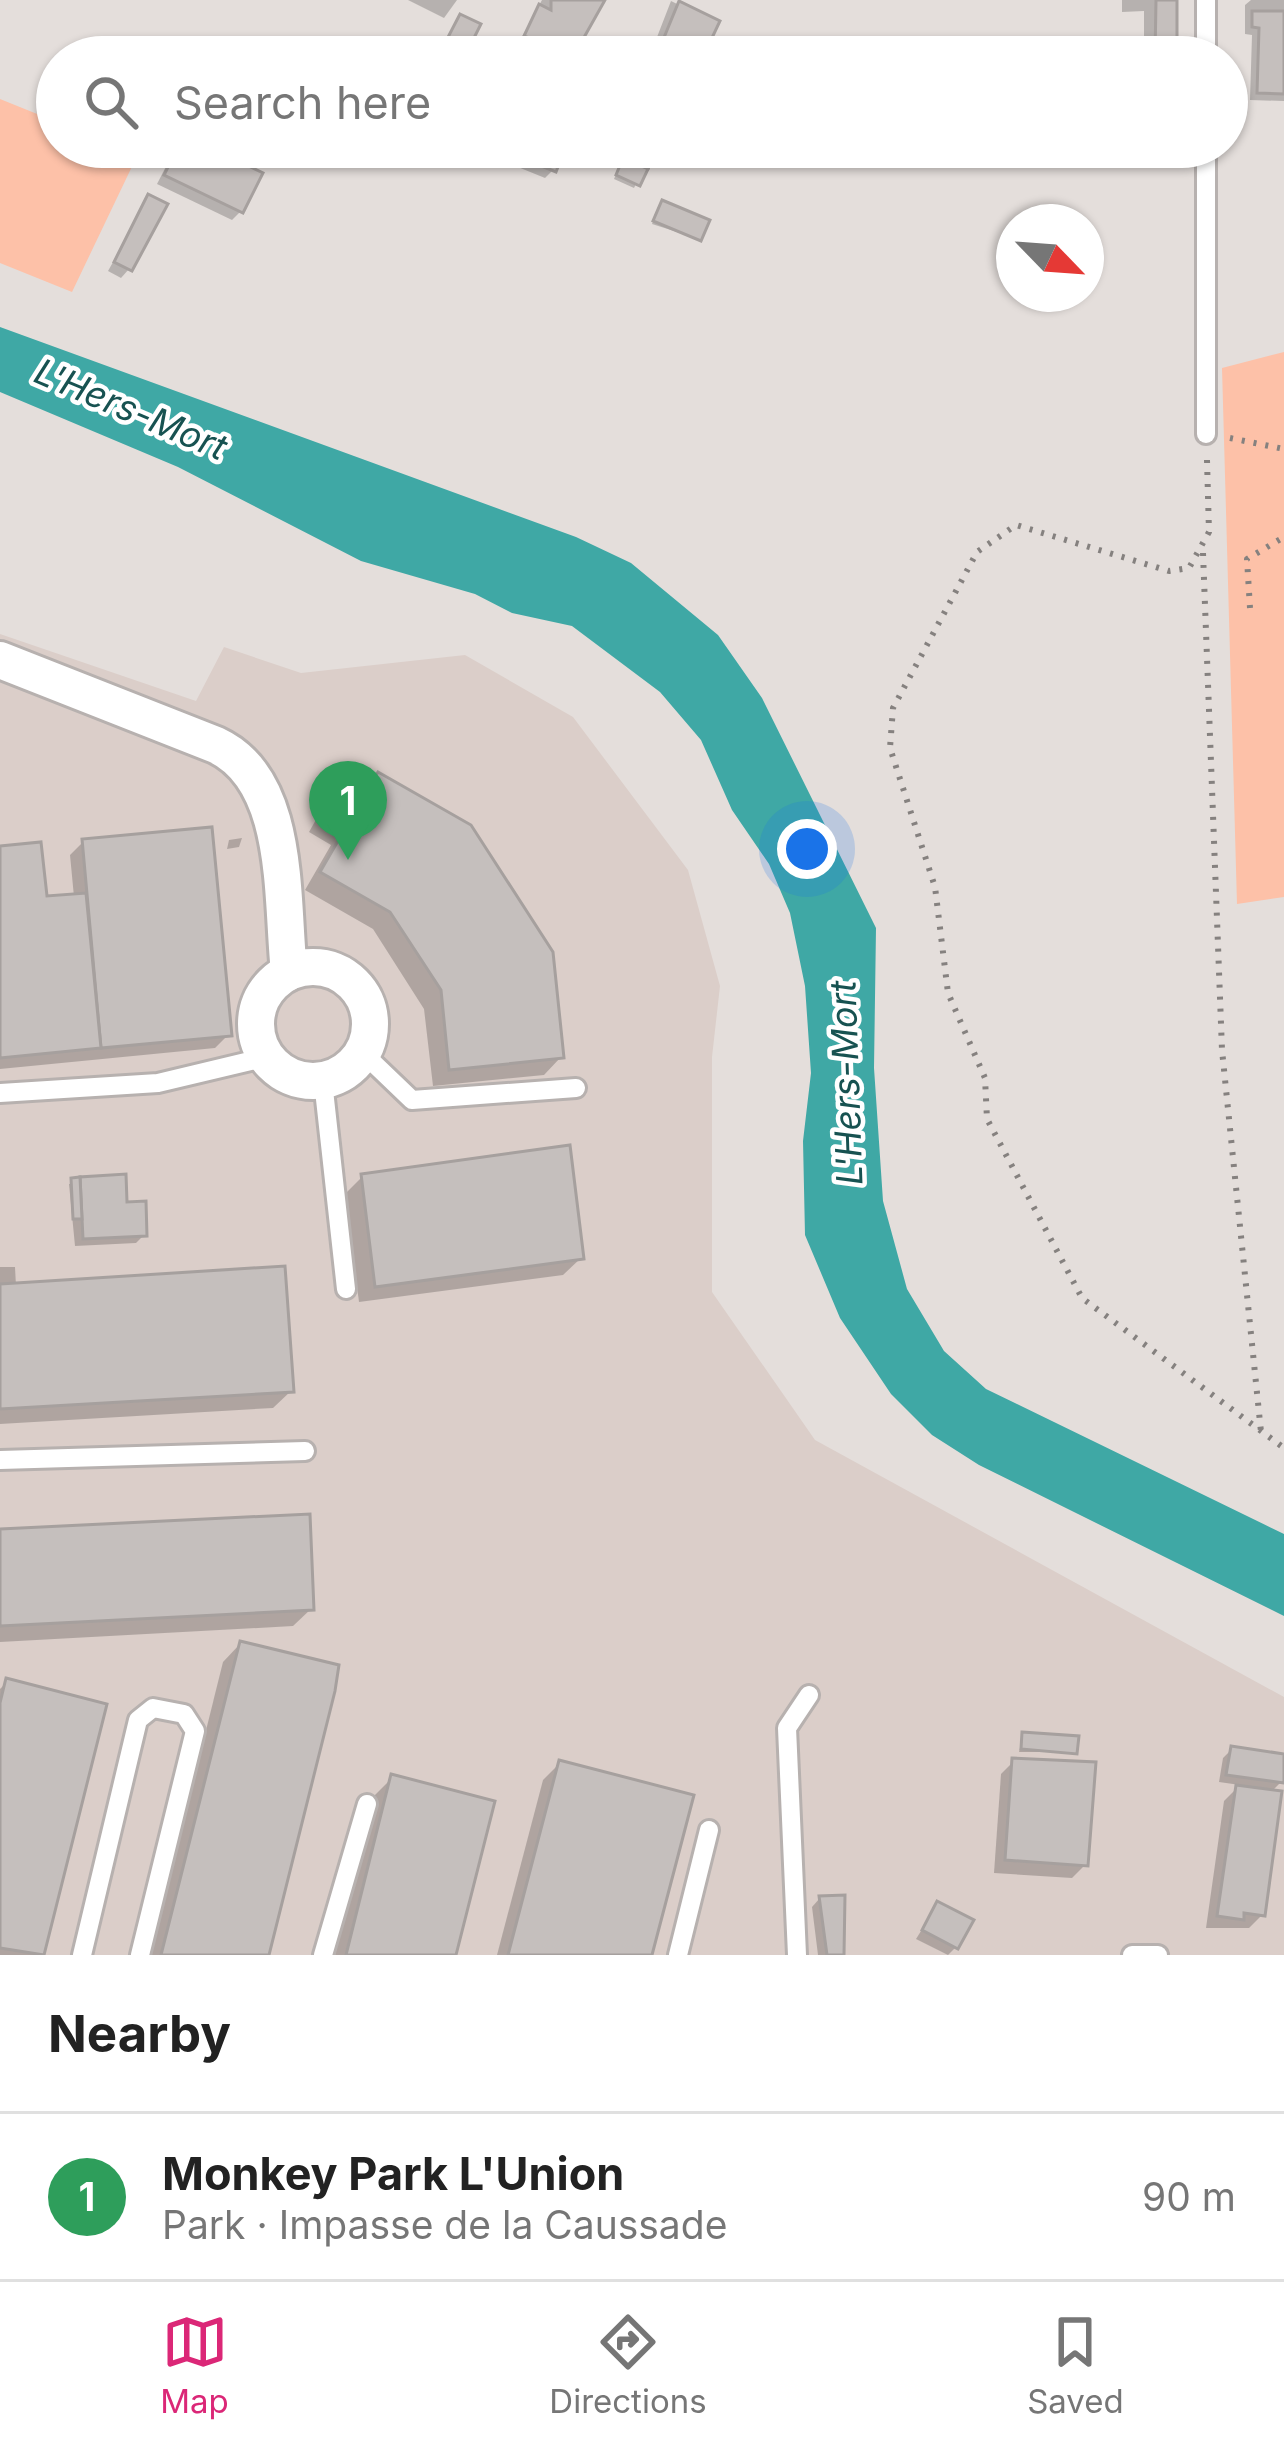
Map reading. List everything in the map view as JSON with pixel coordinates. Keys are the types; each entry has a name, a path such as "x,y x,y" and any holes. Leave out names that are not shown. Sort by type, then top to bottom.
{"street":[{"path":"0,660 216,746 238,756 256,774 269,802 289,972"},
{"path":"314,966 339,972 359,989 370,1019 362,1053 347,1070 323,1081 301,1080 267,1057 257,1038 257,1012 272,983 289,972 314,966"}],"lane":[{"path":"1206,0 1206,36"},
{"path":"1206,168 1206,434"},
{"path":"362,1053 412,1100 576,1088"},
{"path":"0,1093 158,1084 267,1057"},
{"path":"323,1081 346,1289"},
{"path":"0,1460 305,1451"},
{"path":"797,1955 787,1728 809,1695"},
{"path":"82,1955 138,1720 153,1708 184,1714 195,1731 140,1955"},
{"path":"322,1955 367,1804"},
{"path":"678,1955 709,1830"},
{"path":"1132,1955 1158,1955"}],"path":[{"path":"1284,449 1206,434 1209,532 1189,568 1169,571 1016,525 976,552 893,708 890,748 935,886 948,992 985,1078 987,1119 1082,1298 1284,1448"},
{"path":"1250,608 1247,559 1284,538"},
{"path":"1203,550 1222,1050 1262,1432"}],"shaded area":[{"path":"0,99 36,114 36,168 131,168 72,292 0,263"},
{"path":"1284,352 1284,897 1237,904 1222,368"},
{"path":"0,634 196,701 224,647 301,673 465,655 573,717 688,870 720,986 712,1057 712,1292 815,1440 1284,1697 1284,1955 0,1955"}],"water":[{"name":"L'Hers-Mort","path":"0,327 576,537 631,563 718,635 762,698 876,928 874,1068 883,1201 907,1289 944,1351 986,1389 1284,1534 1284,1616 979,1465 932,1435 891,1394 840,1318 805,1235 803,1141 811,1073 805,986 790,913 769,864 732,810 701,740 660,692 572,626 512,613 475,594 361,561 178,467 0,392"}],"building":[{"path":"551,0 605,0 585,36 524,36 539,4 551,10"},
{"path":"1156,0 1177,0 1177,36 1155,36"},
{"path":"679,1 720,21 713,36 665,36"},
{"path":"1252,11 1284,11 1284,94 1257,93 1259,28 1252,27"},
{"path":"460,14 481,24 475,36 449,36"},
{"path":"168,168 253,168 263,173 243,213 164,175"},
{"path":"619,168 648,169 640,186 616,175"},
{"path":"148,194 168,204 132,271 114,262"},
{"path":"662,200 710,220 701,241 653,221"},
{"path":"351,767 373,780 378,772 471,825 553,952 564,1058 449,1070 441,990 390,912 320,872 346,827 324,814"},
{"path":"212,827 232,1036 101,1048 82,839"},
{"path":"41,842 47,896 86,893 101,1048 0,1058 0,846"},
{"path":"570,1145 584,1259 375,1287 361,1174"},
{"path":"126,1174 127,1202 146,1201 147,1236 83,1239 80,1177"},
{"path":"80,1177 82,1219 73,1219 71,1178"},
{"path":"285,1266 294,1392 0,1409 0,1284"},
{"path":"310,1514 314,1610 0,1626 0,1529"},
{"path":"240,1641 339,1665 269,1955 161,1955"},
{"path":"6,1678 107,1704 44,1955 0,1948 0,1703"},
{"path":"1022,1732 1079,1736 1077,1754 1021,1749"},
{"path":"1231,1746 1284,1754 1284,1783 1226,1775"},
{"path":"1012,1758 1096,1762 1088,1866 1005,1860"},
{"path":"559,1760 694,1795 652,1955 508,1955"},
{"path":"391,1774 495,1801 456,1955 346,1955"},
{"path":"1236,1785 1282,1791 1265,1916 1244,1913 1244,1920 1217,1916"},
{"path":"845,1895 844,1955 827,1955 819,1896"},
{"path":"937,1901 974,1920 958,1949 922,1930"}],"place":[{"name":"Monkey Park L'Union","path":"348,860"}]}
